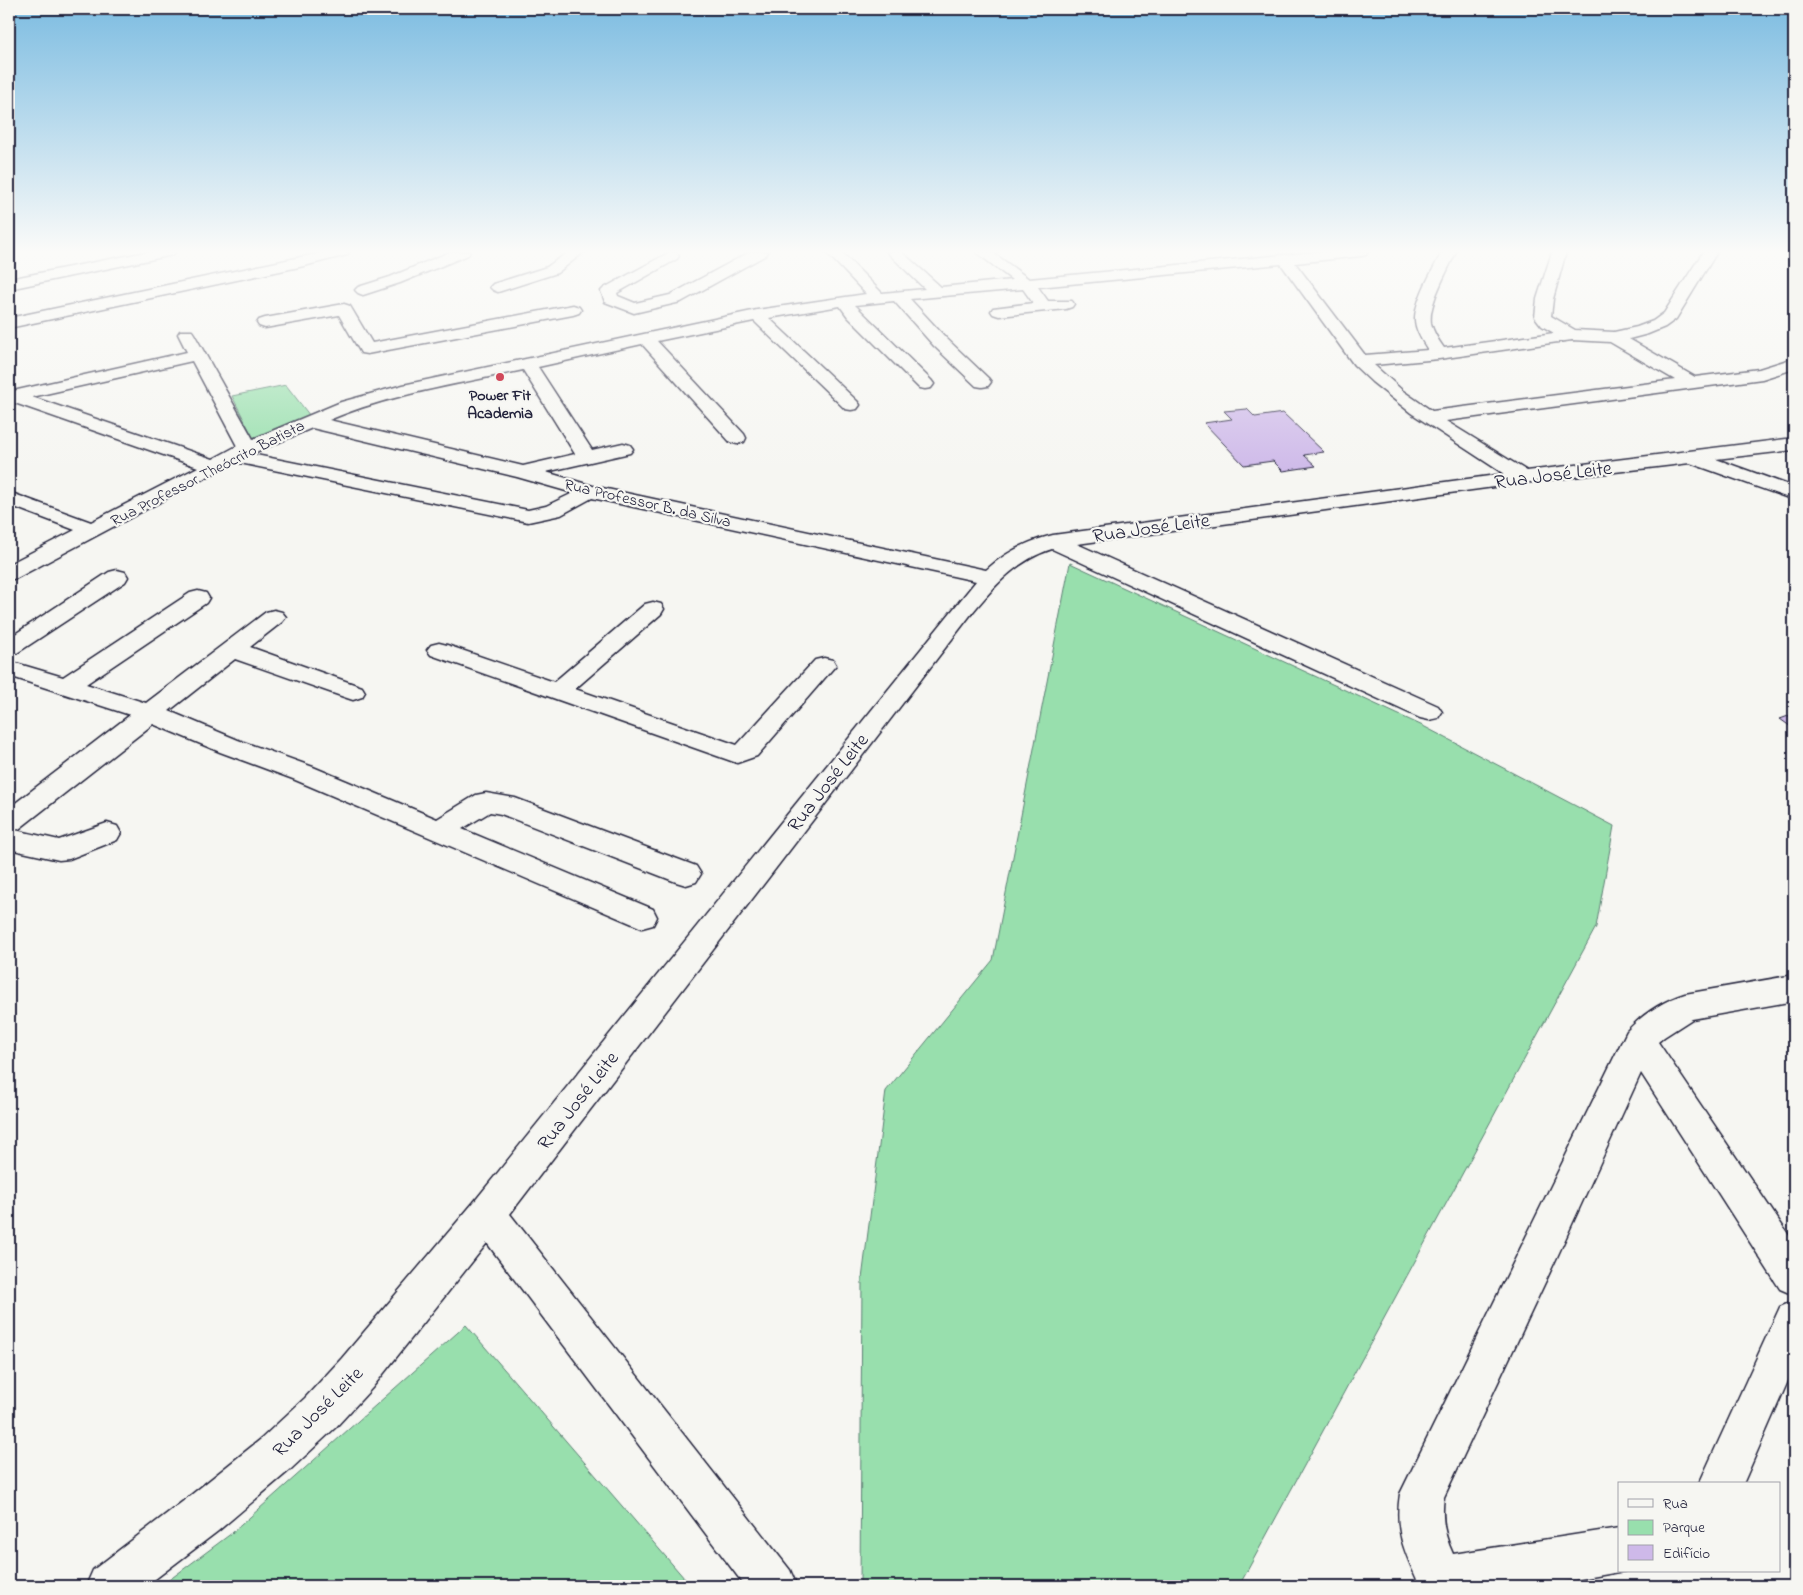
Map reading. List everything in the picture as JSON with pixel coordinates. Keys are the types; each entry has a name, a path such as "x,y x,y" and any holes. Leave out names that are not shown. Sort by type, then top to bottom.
{"street":[{"path":"355,326 368,349 486,326"},
{"path":"549,326 571,354"},
{"path":"629,326 633,330 650,326"},
{"name":"Rua Professor Theócrito Batista","path":"9,573 241,452 347,406 403,390 645,338 678,326"},
{"path":"768,326 851,405"},
{"path":"867,326 925,384"},
{"path":"926,326 982,382"},
{"path":"1335,326 1360,361 1397,394 1523,477"},
{"path":"1425,326 1439,354"},
{"path":"1554,326 1572,336"},
{"path":"1360,361 1439,354 1572,336 1614,337 1642,331 1653,326"},
{"path":"186,334 241,452 528,516 548,514 562,508 588,491"},
{"path":"1614,337 1694,384"},
{"path":"645,338 737,438"},
{"path":"11,396 197,355"},
{"path":"528,363 587,458"},
{"path":"1430,417 1762,374 1794,363"},
{"path":"11,396 215,466"},
{"name":"Rua Professor B. da Silva","path":"308,422 523,472 588,491 990,577"},
{"name":"Rua José Leite","path":"109,1586 202,1515 276,1454 320,1413 357,1373 487,1214 990,577 1007,561 1020,553 1053,540 1523,477 1794,444"},
{"path":"523,472 623,449"},
{"path":"1691,457 1794,494"},
{"path":"9,498 93,530"},
{"path":"1053,540 1430,712"},
{"path":"9,648 118,577"},
{"path":"66,686 198,598"},
{"path":"558,691 653,609"},
{"path":"9,822 274,617"},
{"path":"231,649 353,692"},
{"path":"438,650 737,754 748,750 824,665"},
{"path":"9,668 150,713 229,746 303,773 642,917"},
{"path":"438,831 486,802 505,805 686,874"},
{"path":"9,839 59,850 69,849 107,833"},
{"path":"1618,1551 1443,1583 1425,1546 1419,1514 1422,1494 1544,1244 1639,1041 1652,1026 1668,1015 1685,1007 1794,988"},
{"path":"1639,1041 1794,1276"},
{"path":"487,1214 774,1586"},
{"path":"1722,1482 1794,1321"}],"green space":[{"path":"286,385 310,416 254,439 232,396"},
{"path":"1070,563 1425,727 1614,826 1596,927 1239,1586 860,1586 862,1279 886,1091 993,960"},
{"path":"466,1325 691,1586 161,1586 232,1533"}],"building":[{"path":"1247,409 1255,417 1283,413 1324,452 1304,455 1316,466 1283,471 1273,461 1244,465 1204,423 1232,419 1224,411"},
{"path":"1794,714 1794,729 1780,719"}],"place":[{"name":"Power Fit Academia","path":"500,377"}]}
